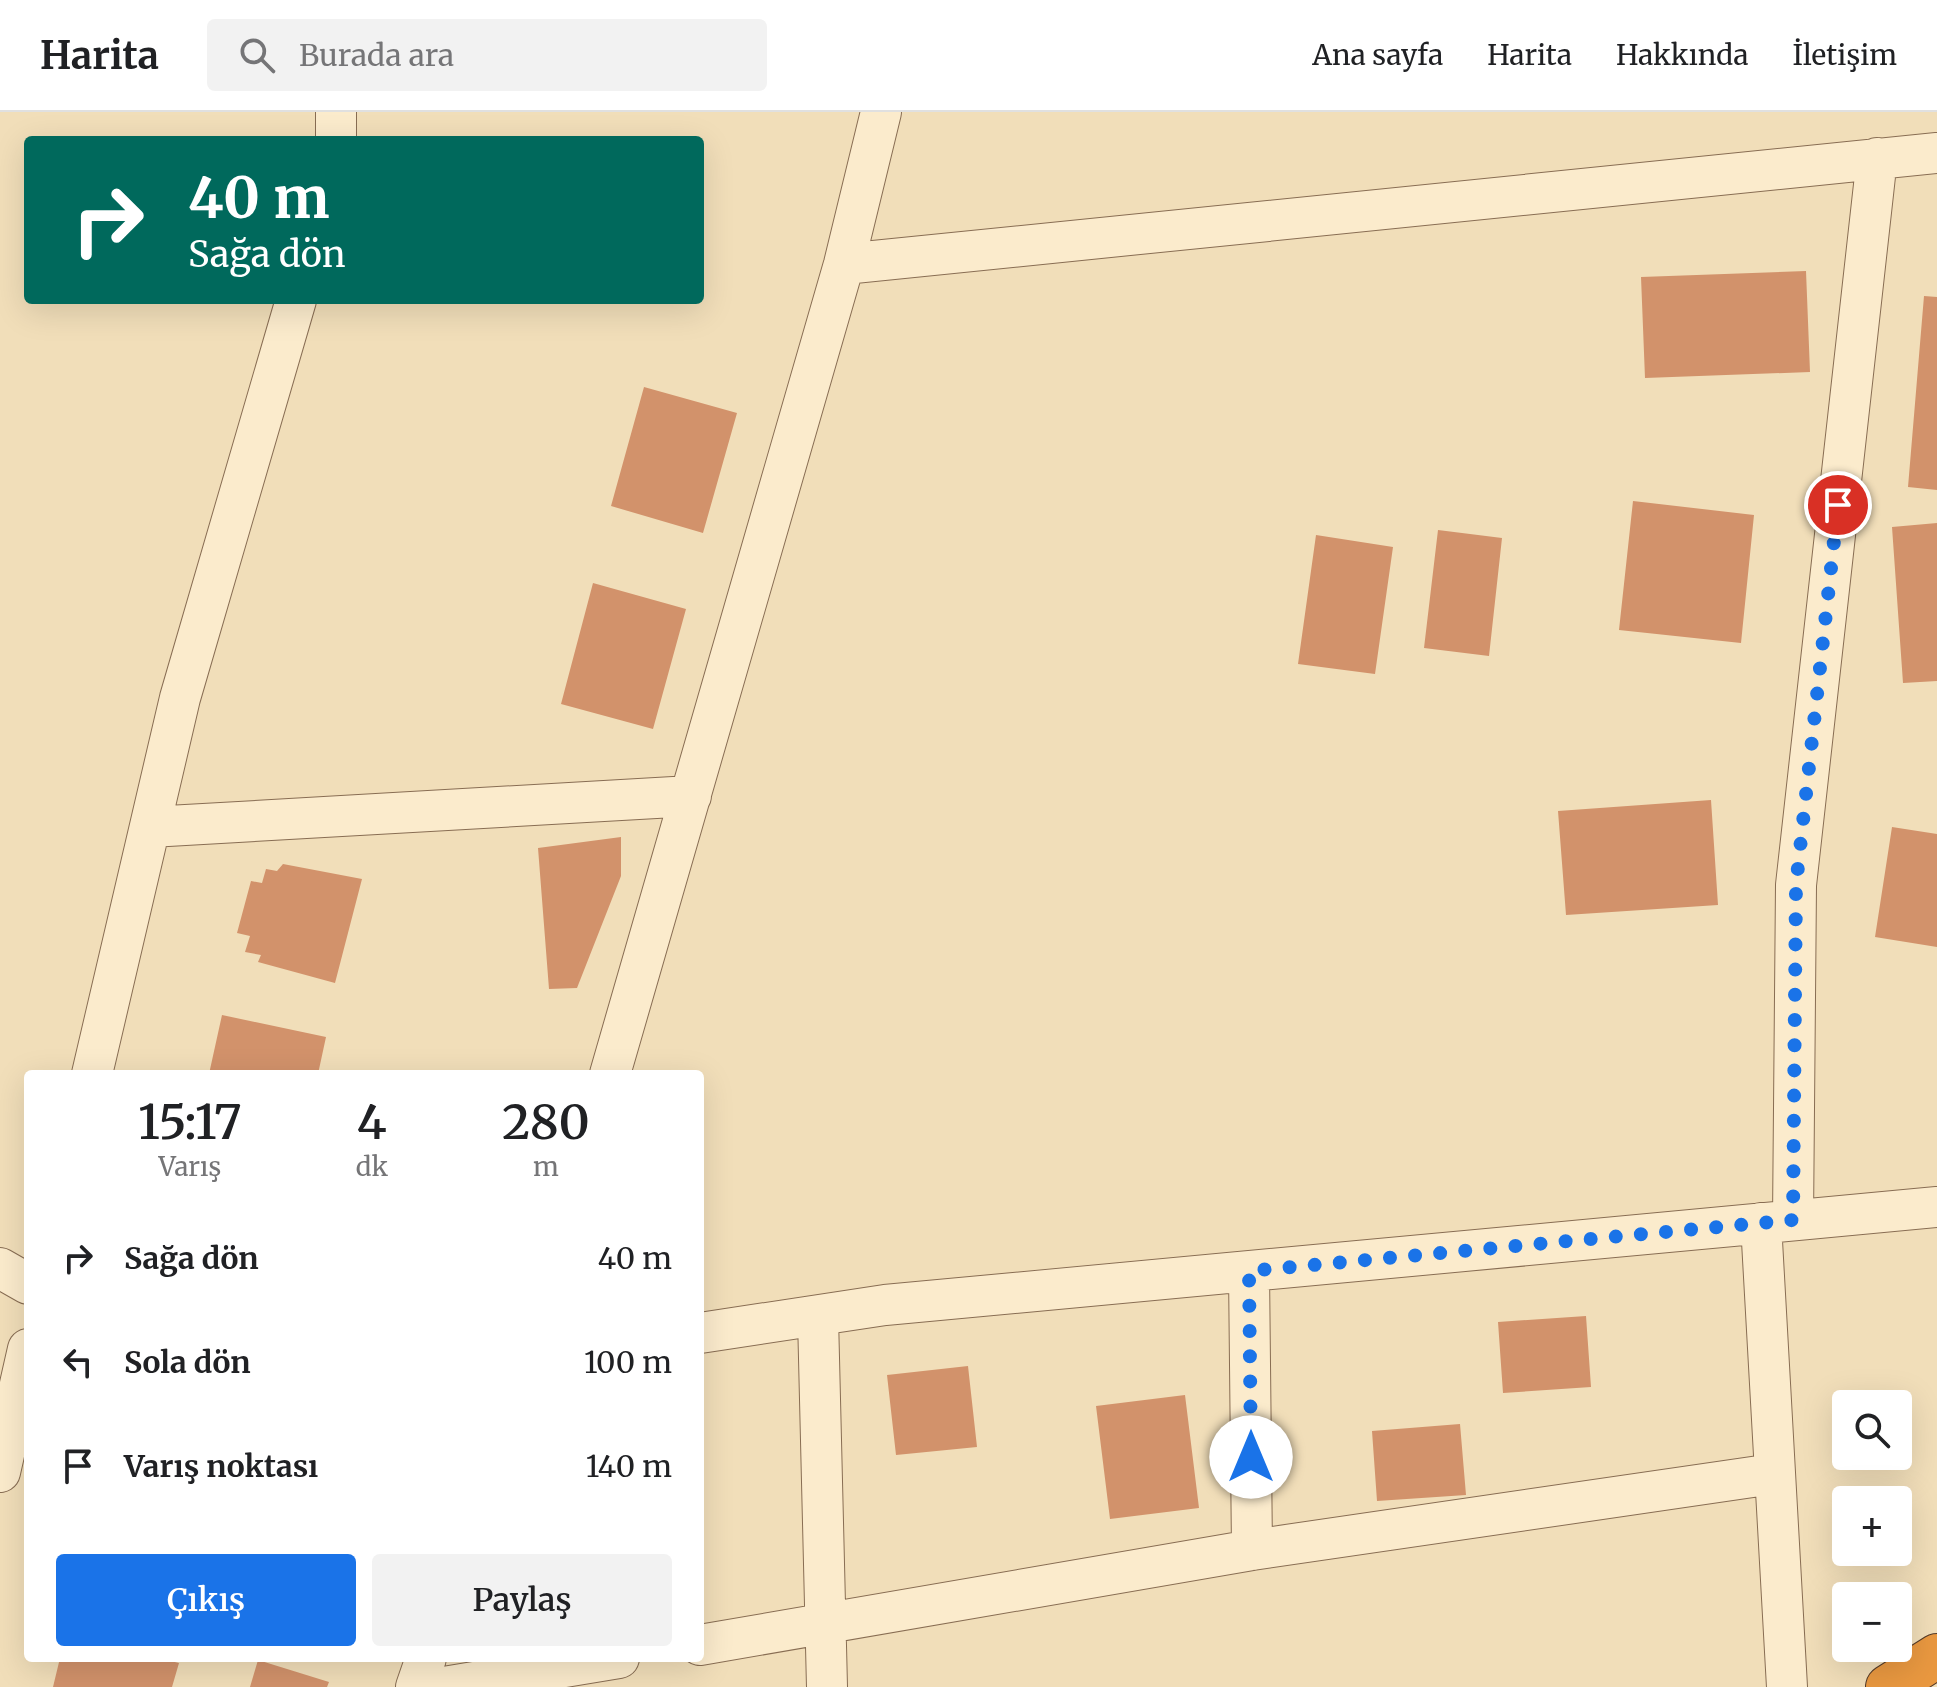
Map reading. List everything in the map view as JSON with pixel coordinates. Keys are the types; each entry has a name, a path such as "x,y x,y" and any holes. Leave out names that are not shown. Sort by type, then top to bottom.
{"street":[{"path":"336,112 336,136"},
{"path":"611,1070 844,264 881,112"},
{"path":"844,264 1937,153"},
{"path":"1787,1687 1773,1474 1777,1222 1796,885 1877,158"},
{"path":"93,1070 180,698 295,304"},
{"path":"150,827 691,796"},
{"path":"704,1332 885,1305 1937,1207"},
{"path":"0,1268 24,1282"},
{"path":"1249,1271 1252,1550"},
{"path":"818,1317 827,1687"},
{"path":"0,1472 24,1367"},
{"path":"704,1644 1252,1550 1773,1474"},
{"path":"416,1687 425,1662"},
{"path":"444,1687 595,1662"}],"building":[{"path":"1806,271 1810,372 1645,378 1641,277"},
{"path":"1924,296 1937,297 1937,490 1908,487"},
{"path":"644,387 737,413 703,533 611,506"},
{"path":"1633,501 1754,515 1741,643 1619,630"},
{"path":"1937,523 1937,681 1903,683 1892,527"},
{"path":"1438,530 1502,538 1489,656 1424,648"},
{"path":"1316,535 1393,547 1375,674 1298,664"},
{"path":"593,583 686,609 653,729 561,704"},
{"path":"1711,800 1718,905 1566,915 1558,811"},
{"path":"1892,827 1937,834 1937,947 1875,937"},
{"path":"621,837 621,876 577,988 549,989 538,848"},
{"path":"283,864 362,879 335,983 258,962 261,955 245,952 250,936 237,933 251,881 262,883 266,869 277,871"},
{"path":"222,1015 326,1037 319,1070 210,1070"},
{"path":"1586,1316 1591,1387 1503,1393 1498,1322"},
{"path":"968,1366 977,1447 896,1455 887,1375"},
{"path":"1185,1395 1199,1508 1110,1519 1096,1406"},
{"path":"1460,1424 1466,1495 1377,1501 1372,1431"},
{"path":"59,1662 179,1663 172,1687 53,1687"},
{"path":"257,1662 329,1682 327,1687 250,1687"}],"route":[{"path":"1251,1457 1249,1271 1793,1220 1796,885 1838,505"}]}
